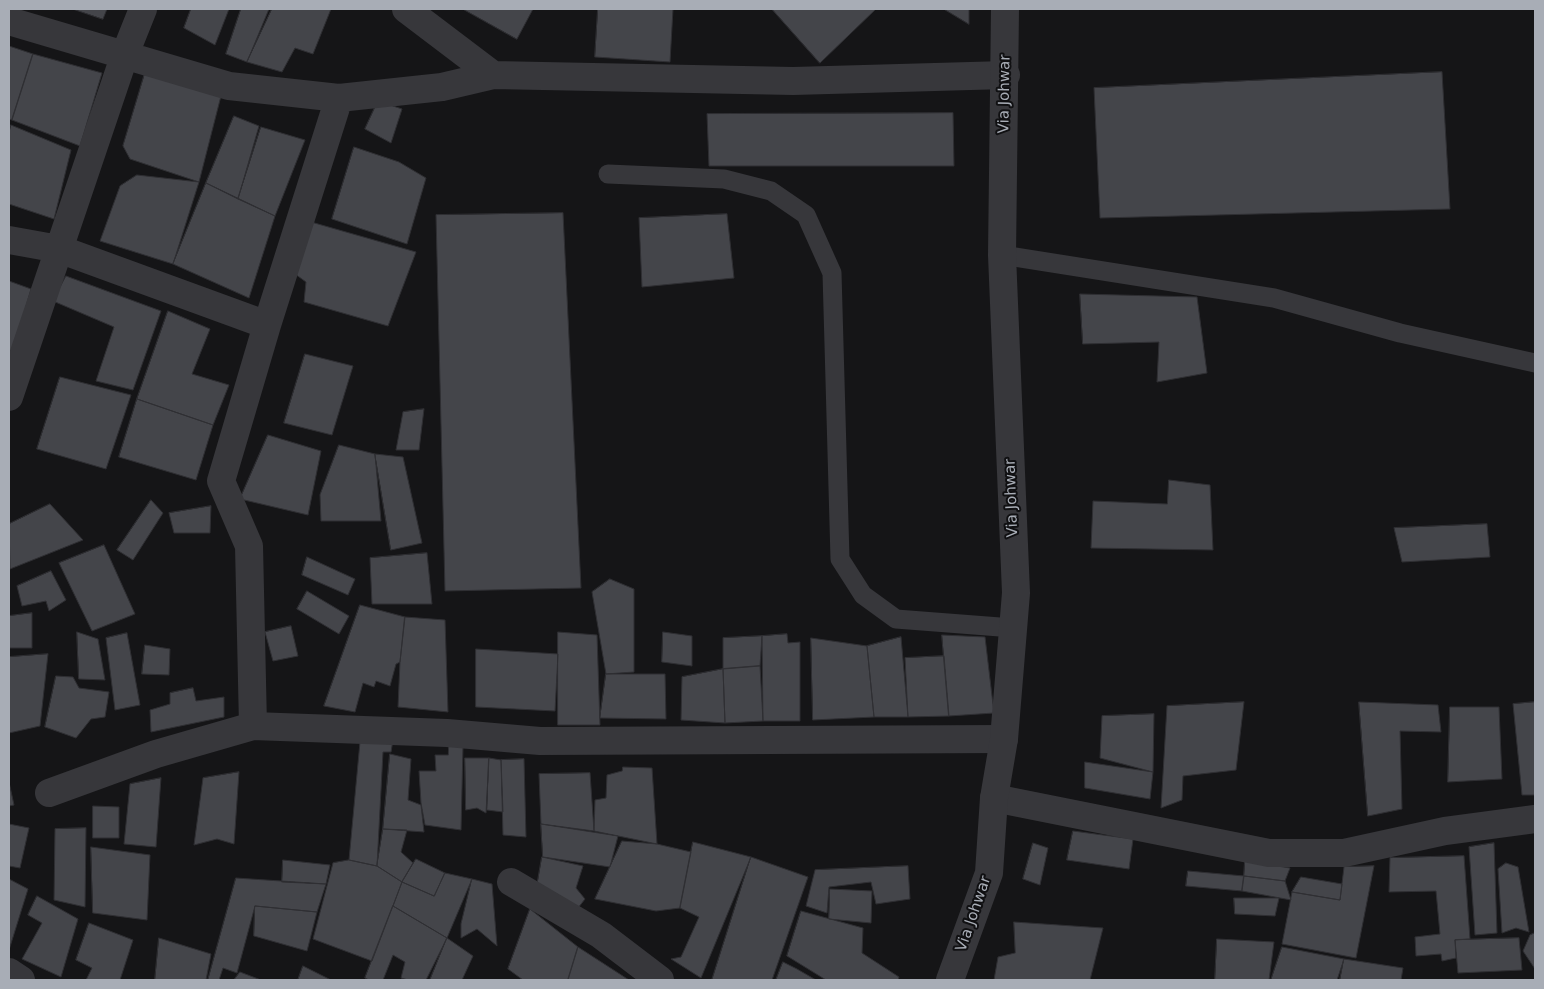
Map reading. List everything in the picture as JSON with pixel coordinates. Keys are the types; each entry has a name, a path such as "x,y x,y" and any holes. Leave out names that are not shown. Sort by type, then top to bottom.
{"street":[{"path":"9,397 125,54 143,9"},
{"path":"406,9 493,75"},
{"name":"Via Johwar","path":"950,980 989,873 994,798 1004,739 1016,593 1002,255 1006,76 1005,9"},
{"path":"9,20 230,86 339,98 442,86 493,75 793,80 1006,76"},
{"path":"253,726 249,546 221,481 267,325 339,98"},
{"path":"9,240 60,249 267,325"},
{"path":"49,793 156,754 253,726 447,732 540,741 1004,739"},
{"path":"994,798 1269,853 1344,853 1445,831 1535,819"},
{"path":"511,882 601,935 660,980"},
{"path":"9,972 21,980"}],"lane":[{"path":"608,174 724,179 771,191 806,215 832,273 840,559 863,595 896,619 1013,628"},
{"path":"1002,255 1274,298 1400,333 1535,363"}],"building":[{"path":"73,9 107,9 103,19"},
{"path":"191,9 229,9 215,45 184,28"},
{"path":"241,9 269,9 247,62 226,54"},
{"path":"272,9 331,9 313,54 295,48 282,72 247,62"},
{"path":"463,9 533,9 517,39"},
{"path":"598,9 673,9 670,62 595,57"},
{"path":"772,9 876,9 820,63"},
{"path":"944,9 969,9 969,24"},
{"path":"9,46 33,54 12,120 9,119"},
{"path":"33,54 102,73 80,146 12,120"},
{"path":"1442,72 1450,209 1100,218 1094,88"},
{"path":"145,73 222,92 199,182 130,159 123,146"},
{"path":"378,101 402,109 391,143 365,129"},
{"path":"953,113 954,166 709,166 707,114"},
{"path":"234,116 259,126 238,199 206,183"},
{"path":"11,125 71,150 54,219 9,204 9,133"},
{"path":"261,127 305,140 275,216 238,199"},
{"path":"354,147 399,162 426,178 407,244 332,219"},
{"path":"137,175 199,182 173,264 100,241 120,186"},
{"path":"206,183 275,216 249,298 173,264"},
{"path":"563,213 581,588 445,591 436,215"},
{"path":"727,214 734,278 642,287 639,218"},
{"path":"311,222 416,252 388,326 304,302 306,282 291,271"},
{"path":"66,276 161,311 133,390 96,381 114,327 53,301"},
{"path":"9,281 31,289 12,355 9,354"},
{"path":"1080,294 1197,297 1207,373 1157,382 1159,342 1083,344"},
{"path":"168,311 210,329 192,374 229,385 213,425 137,399"},
{"path":"305,354 353,366 332,435 284,423"},
{"path":"60,377 131,395 106,469 37,449"},
{"path":"137,399 213,425 196,480 119,457"},
{"path":"424,409 419,450 396,450 403,412"},
{"path":"268,435 321,451 308,515 240,499"},
{"path":"339,445 375,454 381,521 321,521 320,495"},
{"path":"375,454 403,457 422,543 391,550"},
{"path":"1169,480 1210,485 1213,550 1091,548 1093,501 1167,504"},
{"path":"151,500 163,513 133,560 117,550"},
{"path":"50,504 83,540 10,569 9,524"},
{"path":"211,506 210,533 174,533 169,513"},
{"path":"1487,524 1490,557 1402,562 1394,528"},
{"path":"104,545 135,614 92,631 59,563"},
{"path":"427,553 432,604 372,604 370,558"},
{"path":"307,557 355,579 348,595 302,575"},
{"path":"51,571 66,600 49,611 46,601 22,606 17,586"},
{"path":"610,579 634,589 634,672 606,674 592,592"},
{"path":"307,591 349,616 339,634 297,609"},
{"path":"360,605 405,617 400,662 396,664 390,686 376,681 374,687 363,683 355,712 324,706"},
{"path":"32,613 32,648 9,648 9,616"},
{"path":"405,617 445,620 448,712 398,707"},
{"path":"291,626 298,656 273,661 265,632"},
{"path":"77,632 98,639 105,680 79,679"},
{"path":"558,632 597,635 600,725 558,725"},
{"path":"663,632 692,636 692,666 662,662"},
{"path":"127,633 140,705 115,710 106,638"},
{"path":"787,634 788,643 800,642 800,721 763,721 762,636"},
{"path":"942,635 985,637 994,713 949,716"},
{"path":"762,636 760,666 723,669 723,638"},
{"path":"901,637 908,717 874,717 867,646"},
{"path":"811,638 867,646 874,717 813,720"},
{"path":"145,645 170,649 169,675 142,674"},
{"path":"476,649 558,654 555,711 476,707"},
{"path":"48,654 40,726 9,733 9,657"},
{"path":"944,656 949,716 908,717 905,658"},
{"path":"760,666 763,721 725,723 723,669"},
{"path":"723,669 725,723 681,720 682,677"},
{"path":"606,674 665,674 666,719 600,718"},
{"path":"56,676 73,677 79,688 109,692 105,717 91,719 76,738 45,727"},
{"path":"193,688 196,701 224,697 224,717 151,732 150,710 170,704 170,693"},
{"path":"1244,702 1236,770 1183,776 1182,800 1161,808 1167,706"},
{"path":"1359,702 1438,705 1441,732 1400,731 1402,809 1368,816"},
{"path":"1535,702 1535,795 1522,795 1513,704"},
{"path":"1450,707 1499,707 1502,779 1448,782"},
{"path":"1154,714 1153,772 1100,758 1102,716"},
{"path":"393,740 391,752 383,752 377,866 349,860 360,742"},
{"path":"449,742 463,746 461,830 425,825 421,803 419,771 436,771 435,755 448,755"},
{"path":"390,754 411,759 408,800 421,805 424,832 383,829"},
{"path":"465,758 489,758 486,813 477,808 466,810"},
{"path":"489,758 501,760 503,812 487,810"},
{"path":"524,759 526,837 503,835 501,760"},
{"path":"1085,762 1153,772 1150,799 1085,788"},
{"path":"623,767 652,768 657,844 594,831 595,800 606,798 607,775 622,771"},
{"path":"239,772 234,844 217,839 194,845 203,778"},
{"path":"590,773 594,831 541,824 539,774"},
{"path":"161,778 156,847 124,844 130,784"},
{"path":"9,782 14,805 9,806"},
{"path":"93,806 119,807 119,838 93,838"},
{"path":"9,824 29,828 20,868 9,866"},
{"path":"541,824 618,836 610,867 543,857"},
{"path":"86,828 85,907 54,900 55,829"},
{"path":"383,829 407,830 401,852 413,863 402,882 377,866"},
{"path":"1073,831 1133,839 1129,869 1067,860"},
{"path":"622,841 657,844 691,852 680,908 656,911 595,899"},
{"path":"693,842 751,857 701,978 671,959 681,957 699,917 680,908"},
{"path":"1033,843 1048,848 1040,885 1023,879"},
{"path":"1494,843 1497,933 1475,935 1469,847"},
{"path":"91,847 150,855 147,920 93,913"},
{"path":"1464,856 1470,939 1455,940 1456,958 1442,961 1441,954 1416,956 1415,937 1440,934 1436,891 1389,892 1390,858"},
{"path":"542,857 583,866 576,888 585,899 578,908 537,886"},
{"path":"751,857 808,877 772,980 712,980"},
{"path":"416,859 445,873 434,896 402,882"},
{"path":"283,860 330,865 326,884 282,882"},
{"path":"349,860 377,866 402,882 372,961 313,939 333,863"},
{"path":"1245,861 1290,868 1285,881 1244,876"},
{"path":"1506,863 1518,867 1529,932 1516,928 1502,933 1498,869"},
{"path":"908,866 910,899 876,904 871,882 829,887 827,913 806,906 815,870"},
{"path":"1374,866 1356,958 1282,944 1292,892 1340,900 1344,867"},
{"path":"1188,871 1244,876 1242,891 1186,886"},
{"path":"445,873 472,879 447,938 393,906 402,882 434,896"},
{"path":"1244,876 1285,881 1291,900 1242,891"},
{"path":"1301,877 1342,884 1340,900 1292,892"},
{"path":"236,878 326,884 317,912 255,906 237,973 223,968 219,980 208,980"},
{"path":"9,879 28,889 9,950"},
{"path":"472,879 492,884 497,946 477,929 461,938 461,924"},
{"path":"830,889 872,891 871,923 829,919"},
{"path":"37,896 78,919 61,977 22,959 42,923 28,915"},
{"path":"1234,898 1279,898 1275,916 1235,914"},
{"path":"255,906 317,912 307,951 254,936"},
{"path":"393,906 447,938 426,980 401,978 405,962 393,955 383,980 369,980 365,978"},
{"path":"530,909 578,947 568,980 523,980 508,969"},
{"path":"801,911 863,928 862,953 899,977 898,980 826,980 787,956"},
{"path":"1014,922 1103,928 1090,980 994,980 998,957 1015,953"},
{"path":"89,923 133,940 120,980 86,980 92,968 76,960"},
{"path":"1535,933 1535,969 1523,951 1530,935"},
{"path":"159,938 211,954 206,980 155,980"},
{"path":"447,938 473,956 462,980 430,980"},
{"path":"1519,938 1522,970 1458,973 1455,940"},
{"path":"1217,939 1274,942 1269,980 1215,980"},
{"path":"578,947 629,980 568,980"},
{"path":"1282,947 1344,959 1337,980 1271,980"},
{"path":"1344,959 1403,968 1401,980 1340,980"},
{"path":"783,962 797,969 816,980 776,980"},
{"path":"303,966 331,980 298,980"},
{"path":"240,972 261,980 234,980"}]}
